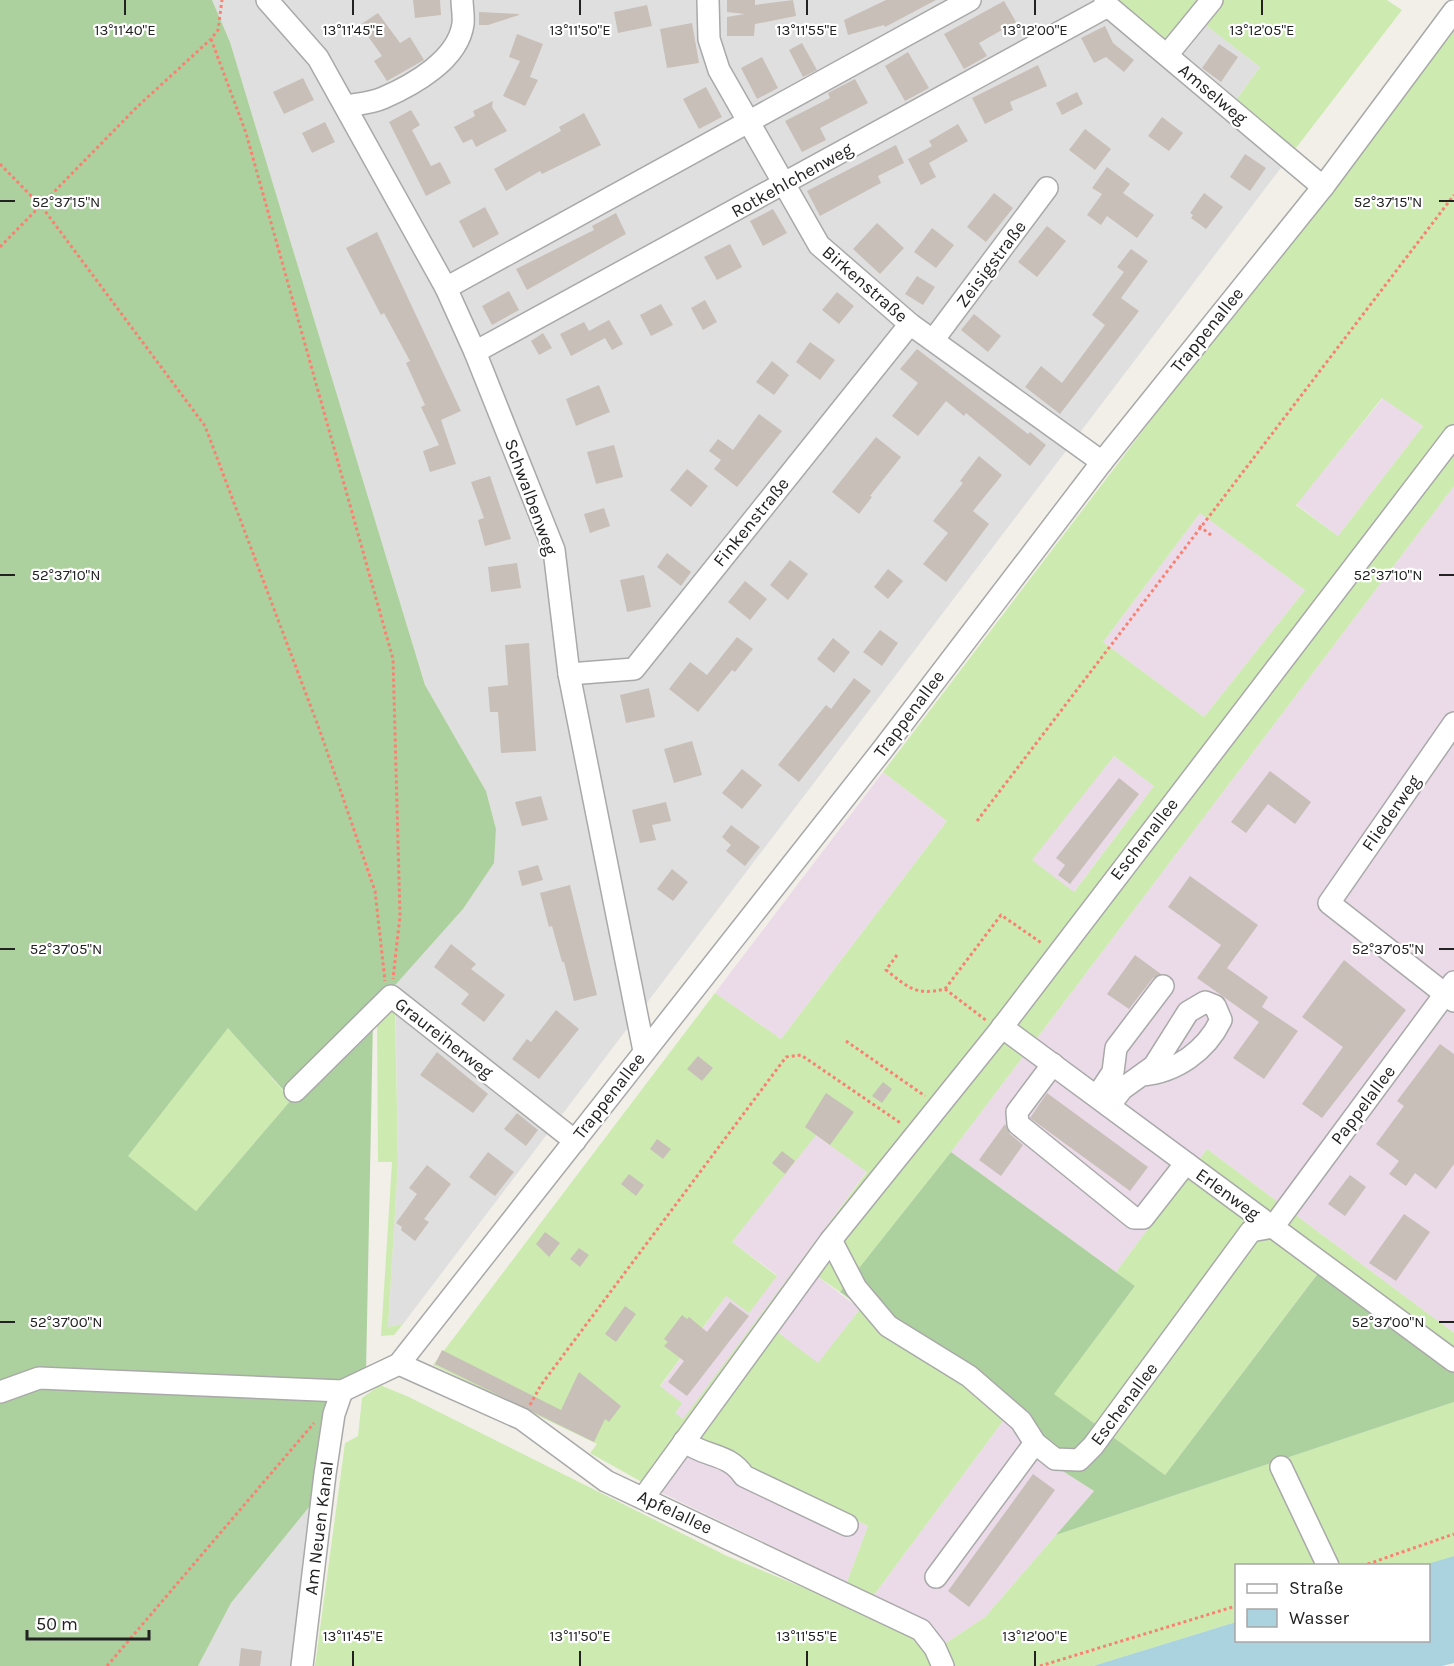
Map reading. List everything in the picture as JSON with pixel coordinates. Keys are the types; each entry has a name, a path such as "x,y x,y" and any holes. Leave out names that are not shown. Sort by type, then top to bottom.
{"street":[{"name":"Schwalbenweg","path":"267,0 318,58 446,288 475,352 554,550 569,674 644,1051"},
{"path":"346,106 381,99 423,77 446,56 457,40 463,24 462,0"},
{"name":"Birkenstraße","path":"708,0 709,39 719,70 819,245 910,324 934,339 1102,462"},
{"path":"446,288 970,0"},
{"path":"1167,55 1212,0"},
{"name":"Amselweg","path":"1106,3 1323,186"},
{"name":"Rotkehlchenweg","path":"475,352 785,184 1106,3"},
{"name":"Trappenallee","path":"342,1391 399,1364 883,749 1102,462 1323,186 1454,11"},
{"name":"Zeisigstraße","path":"934,339 1047,188"},
{"name":"Finkenstraße","path":"569,674 634,669 910,324"},
{"name":"Eschenallee","path":"644,1497 831,1240 1001,1028 1454,436"},
{"name":"Fliederweg","path":"1451,992 1329,903 1454,723"},
{"path":"1103,1101 1113,1072 1116,1048 1163,986"},
{"name":"Pappelallee","path":"1273,1227 1451,992"},
{"name":"Graureiherweg","path":"295,1091 391,996 575,1141"},
{"name":"Erlenweg","path":"1001,1028 1454,1361"},
{"path":"1053,1064 1017,1112 1015,1117 1018,1124 1134,1218 1143,1218 1186,1163"},
{"path":"1103,1101 1143,1076"},
{"name":"Eschenallee","path":"831,1240 856,1288 888,1326 969,1376 1021,1421 1035,1443 1055,1459 1079,1460 1094,1446 1251,1232 1273,1227"},
{"name":"Apfelallee","path":"399,1364 522,1419 606,1481 921,1630 935,1648 943,1666"},
{"path":"0,1392 39,1378 342,1391"},
{"name":"Am Neuen Kanal","path":"302,1666 325,1474 334,1414 342,1391"},
{"path":"684,1441 697,1451 718,1455 736,1463 744,1476 848,1525"},
{"path":"936,1577 1035,1443"},
{"path":"1281,1467 1327,1564"}],"path":[{"path":"0,247 42,207 137,107 211,39 218,30 222,0"},
{"path":"211,39 246,133 393,659 400,916 391,996"},
{"path":"0,164 42,207 205,426 320,731 375,891 384,978 391,996"},
{"path":"977,821 1199,526 1454,195"},
{"path":"1199,526 1211,535"},
{"path":"897,955 886,970 912,990 930,993 945,989 1002,915 1057,953"},
{"path":"945,989 1001,1028"},
{"path":"846,1041 939,1105"},
{"path":"522,1419 541,1385 786,1057 801,1055 916,1134"},
{"path":"107,1666 319,1417"},
{"path":"1368,1564 1454,1534"},
{"path":"1040,1666 1235,1606"}],"shaded area":[{"path":"212,0 1116,0 1202,21 1260,67 1234,103 1296,148 403,1324 388,1327 398,1163 395,984 463,909 493,863 496,829 486,791 425,685 230,42"},
{"path":"1383,398 1423,426 1338,536 1296,504"},
{"path":"1454,486 1454,1333 1207,1149 1116,1272 951,1152"},
{"path":"1200,513 1305,590 1204,717 1103,642"},
{"path":"1114,756 1154,786 1073,893 1031,860"},
{"path":"883,772 947,821 781,1039 715,993"},
{"path":"816,1134 867,1171 684,1420 674,1413 682,1403 660,1387 726,1296 777,1275 732,1242"},
{"path":"817,1276 860,1309 818,1364 776,1331"},
{"path":"1006,1417 1028,1449 1094,1491 985,1617 946,1643 929,1622 874,1595"},
{"path":"695,1438 868,1526 847,1582 656,1490"},
{"path":"314,1501 295,1666 198,1666 231,1603"}],"green space":[{"path":"0,0 212,0 230,42 425,685 486,791 496,829 494,863 463,909 372,1011 286,1093 228,1028 128,1156 196,1211 291,1100 373,1020 366,1373 338,1389 0,1387"},
{"path":"1116,0 1387,0 1402,10 1296,148 1234,103 1260,67 1202,22 1172,54"},
{"path":"1454,22 1454,486 951,1152 840,1292 817,1276 776,1331 818,1363 860,1309 946,1369 1006,1417 874,1595 847,1582 868,1526 695,1438 656,1490 590,1453 597,1444 433,1365 715,993 781,1039 947,821 883,772","holes":["1382,398 1423,426 1338,536 1296,505","1200,513 1305,590 1204,717 1103,642","1114,756 1154,786 1074,892 1032,860","816,1135 867,1172 683,1419 675,1413 682,1403 660,1386 726,1296 749,1313 777,1276 732,1242"]},
{"path":"395,1005 398,1163 388,1327 403,1324 394,1335 381,1336 392,1162 378,1162 377,1018"},
{"path":"228,1027 291,1100 196,1211 127,1157"},
{"path":"1207,1149 1454,1333 1454,1373 1318,1273 1165,1475 1053,1394 1135,1286 1116,1272"},
{"path":"951,1152 1135,1286 1054,1394 1165,1475 1319,1272 1454,1373 1454,1402 1056,1535 1094,1491 1028,1449 1006,1417 946,1369 840,1292"},
{"path":"39,1382 331,1399 314,1501 231,1603 198,1666 0,1666 0,1395"},
{"path":"380,1385 409,1397 727,1556 914,1633 925,1649 946,1643 985,1617 1056,1535 1454,1402 1454,1556 1430,1564 1235,1564 1235,1622 1093,1666 315,1666 345,1443 358,1436 362,1398"}],"water":[{"path":"1454,1556 1454,1663 1442,1666 1093,1666 1235,1622 1235,1642 1430,1642 1430,1564 1427,1564"}],"building":[{"path":"413,0 440,0 441,15 415,18"},
{"path":"727,0 755,0 755,5 793,0 796,16 755,24 754,36 727,36 727,17 745,14 727,12"},
{"path":"886,0 936,0 885,27 884,25 848,35 844,20"},
{"path":"1004,1 1016,22 979,43 987,56 964,69 944,34"},
{"path":"647,5 652,26 618,33 614,12"},
{"path":"479,12 519,15 488,25 479,25"},
{"path":"378,13 400,43 410,37 424,60 387,81 374,61 382,56 360,25"},
{"path":"692,23 699,63 667,68 660,29"},
{"path":"1105,26 1113,43 1134,60 1124,72 1106,57 1094,63 1081,38"},
{"path":"517,34 543,44 530,77 538,80 525,106 503,96 520,61 509,57"},
{"path":"802,43 817,70 803,77 789,50"},
{"path":"1219,44 1238,57 1221,82 1202,68"},
{"path":"908,52 929,88 905,101 885,66"},
{"path":"762,57 778,88 757,99 741,68"},
{"path":"1038,65 1047,86 1010,102 1013,110 985,124 972,98"},
{"path":"303,78 314,100 284,114 273,92"},
{"path":"855,79 868,103 820,128 826,140 802,152 785,121 830,98 828,93"},
{"path":"706,87 722,117 699,129 683,99"},
{"path":"1077,92 1083,104 1062,115 1056,103"},
{"path":"493,101 492,107 507,131 476,147 472,139 463,143 454,127 475,116 473,111"},
{"path":"411,110 420,125 412,130 431,166 440,162 451,183 426,196 389,122"},
{"path":"584,113 601,145 542,174 540,171 506,191 494,169 561,131 559,127"},
{"path":"1162,117 1183,133 1169,151 1148,136"},
{"path":"325,122 335,142 312,153 302,133"},
{"path":"958,124 968,141 929,163 936,177 921,185 908,159 932,146 929,141"},
{"path":"1085,129 1111,149 1095,170 1069,150"},
{"path":"896,145 904,163 878,176 881,183 820,216 807,191"},
{"path":"1245,154 1266,168 1250,191 1230,177"},
{"path":"1107,167 1130,184 1123,193 1154,215 1137,238 1107,216 1101,225 1087,215 1102,194 1092,188"},
{"path":"994,193 1013,208 986,242 967,227"},
{"path":"1204,193 1223,207 1206,229 1191,218 1193,215 1190,213"},
{"path":"485,207 499,234 473,248 459,221"},
{"path":"773,209 787,233 763,246 750,221"},
{"path":"616,213 626,234 527,290 516,269 594,230 592,226"},
{"path":"877,223 904,248 880,274 853,249"},
{"path":"1047,226 1066,241 1037,277 1018,262"},
{"path":"932,228 954,245 936,268 914,252"},
{"path":"377,232 461,411 441,420 456,464 430,472 423,451 439,445 421,407 425,405 406,363 410,361 384,313 381,315 346,248"},
{"path":"730,244 742,267 717,280 704,257"},
{"path":"1131,249 1148,261 1121,298 1139,311 1060,414 1025,387 1041,366 1062,383 1105,325 1092,315 1124,272 1117,267"},
{"path":"917,276 935,287 923,305 905,294"},
{"path":"509,291 519,310 492,325 482,306"},
{"path":"837,292 854,306 839,324 822,310"},
{"path":"705,300 717,322 703,330 691,308"},
{"path":"661,304 673,325 651,336 640,315"},
{"path":"974,314 1001,336 988,352 961,330"},
{"path":"609,320 623,344 612,350 605,338 571,356 560,334 584,322 589,331"},
{"path":"543,333 552,348 539,355 531,341"},
{"path":"810,342 835,360 820,380 796,362"},
{"path":"917,349 1028,434 1030,432 1046,445 1030,466 966,413 964,416 946,401 918,436 892,416 918,383 900,369"},
{"path":"772,361 789,375 774,395 756,382"},
{"path":"599,385 610,412 576,426 566,399"},
{"path":"759,414 782,431 737,487 714,469 721,460 709,451 718,439 733,450"},
{"path":"876,437 901,457 870,496 872,497 859,514 832,492"},
{"path":"614,445 623,477 596,484 587,452"},
{"path":"979,456 1002,475 973,511 989,524 946,582 923,564 948,533 933,521 963,483 960,481"},
{"path":"687,469 708,486 691,507 670,490"},
{"path":"490,476 511,539 485,546 478,520 484,518 471,482"},
{"path":"604,508 610,526 590,533 584,514"},
{"path":"667,553 691,572 681,586 657,567"},
{"path":"790,560 808,574 788,600 770,585"},
{"path":"517,563 521,588 491,592 488,567"},
{"path":"888,569 903,581 888,599 874,587"},
{"path":"644,575 651,607 627,612 620,580"},
{"path":"745,581 767,599 750,620 728,602"},
{"path":"880,630 898,643 882,666 863,652"},
{"path":"737,637 753,649 735,672 732,670 698,712 669,689 690,662 707,675"},
{"path":"833,638 850,652 834,673 817,659"},
{"path":"529,643 536,751 501,753 498,712 490,712 488,687 508,685 505,645"},
{"path":"854,678 871,691 799,782 778,765 826,705 831,709"},
{"path":"649,688 655,717 626,723 620,695"},
{"path":"692,741 702,775 674,783 664,749"},
{"path":"742,769 762,785 742,809 722,793"},
{"path":"1270,771 1311,802 1295,824 1268,804 1246,833 1231,822"},
{"path":"1119,778 1139,794 1070,884 1058,875 1065,865 1056,858"},
{"path":"541,796 548,820 522,826 515,802"},
{"path":"666,802 671,821 652,825 656,840 640,843 632,810"},
{"path":"731,825 760,847 745,866 726,851 731,845 722,837"},
{"path":"538,865 543,880 522,886 518,871"},
{"path":"672,869 688,882 673,901 657,889"},
{"path":"1190,876 1258,925 1227,968 1268,997 1262,1007 1298,1031 1264,1079 1233,1058 1259,1022 1197,978 1221,945 1168,907"},
{"path":"570,885 597,995 574,1001 564,962 562,962 552,926 549,927 540,893"},
{"path":"451,944 476,964 471,969 505,995 484,1022 461,1004 469,994 434,967"},
{"path":"1135,955 1161,974 1153,978 1129,1009 1107,994"},
{"path":"1344,960 1406,1010 1322,1118 1302,1104 1343,1047 1302,1017"},
{"path":"556,1010 579,1029 539,1079 512,1059 527,1039 531,1042"},
{"path":"1440,1044 1454,1054 1454,1164 1436,1189 1415,1173 1406,1186 1389,1174 1399,1161 1376,1144 1404,1106 1397,1101"},
{"path":"437,1052 488,1094 473,1113 420,1075"},
{"path":"698,1056 713,1068 702,1081 687,1069"},
{"path":"883,1082 892,1089 882,1103 872,1096"},
{"path":"826,1093 854,1112 830,1145 805,1127"},
{"path":"1047,1093 1148,1167 1130,1191 1030,1118"},
{"path":"517,1113 538,1130 526,1146 504,1129"},
{"path":"1005,1124 1010,1134 1023,1145 1001,1176 979,1160"},
{"path":"657,1139 671,1149 663,1159 650,1149"},
{"path":"782,1151 795,1161 785,1174 772,1163"},
{"path":"488,1152 514,1172 495,1196 469,1177"},
{"path":"427,1165 451,1184 424,1219 429,1222 415,1241 396,1223 417,1194 409,1188"},
{"path":"629,1174 644,1185 636,1196 621,1184"},
{"path":"1350,1175 1366,1187 1345,1216 1328,1204"},
{"path":"1404,1214 1430,1232 1396,1281 1369,1263"},
{"path":"545,1232 560,1243 549,1257 536,1244"},
{"path":"579,1248 589,1255 580,1267 570,1259"},
{"path":"730,1302 749,1316 687,1396 668,1382 684,1361 664,1346 668,1342 664,1339 682,1315 687,1319 689,1317 707,1332"},
{"path":"625,1306 636,1314 616,1342 605,1334"},
{"path":"442,1350 561,1410 579,1372 621,1406 609,1422 605,1419 594,1442 435,1364"},
{"path":"1033,1474 1055,1490 969,1607 948,1591"},
{"path":"241,1648 262,1651 260,1666 239,1666"}]}
